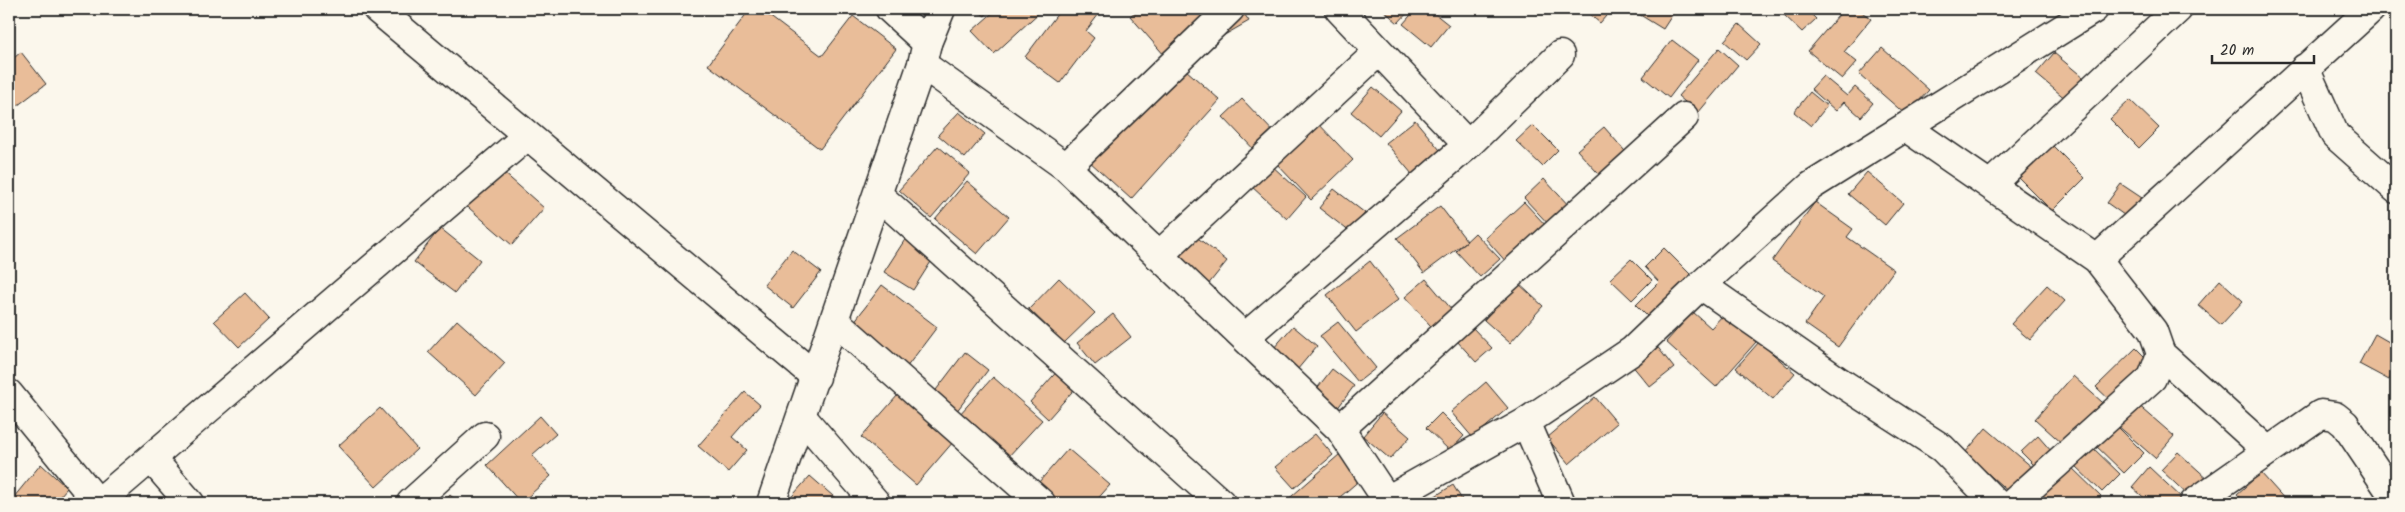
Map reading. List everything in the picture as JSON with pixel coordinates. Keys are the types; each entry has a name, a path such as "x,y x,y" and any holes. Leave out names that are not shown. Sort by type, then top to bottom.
{"street":[{"path":"890,9 925,54 1066,167 1340,430 1386,502 1526,422 1632,351 1702,284 1811,186 1907,128 2094,9"},
{"path":"771,503 816,377 941,9"},
{"path":"1066,167 1230,9"},
{"path":"1339,9 1468,145"},
{"path":"1990,185 2178,9"},
{"path":"2097,259 2371,9"},
{"path":"393,13 527,136 816,377"},
{"path":"1158,256 1378,52"},
{"path":"1245,337 1468,145 1560,55"},
{"path":"2305,68 2335,135 2396,188"},
{"path":"1340,430 1684,117"},
{"path":"1907,128 2097,259 2153,331 2161,354 2268,451"},
{"path":"9,394 98,503 527,136"},
{"path":"878,195 1221,503"},
{"path":"1702,284 1838,380 1942,448 1996,503"},
{"path":"835,321 1041,503"},
{"path":"2013,503 2152,378 2161,354"},
{"path":"2194,503 2321,414 2335,416 2345,424 2396,500"},
{"path":"802,417 876,503"},
{"path":"1526,422 1561,503"},
{"path":"411,503 485,436"},
{"path":"151,458 190,503"}],"building":[{"path":"750,9 760,9 822,56 853,16 896,49 820,149 708,65"},
{"path":"975,9 990,9 985,16"},
{"path":"997,9 1043,9 994,54 972,31"},
{"path":"1061,9 1102,10 1086,31 1094,38 1060,83 1025,57"},
{"path":"1139,9 1219,9 1165,56 1130,16"},
{"path":"1241,9 1249,21 1221,37 1214,24"},
{"path":"1382,9 1411,9 1398,23"},
{"path":"1416,9 1429,9 1449,25 1431,47 1403,24"},
{"path":"1583,9 1612,9 1600,23"},
{"path":"1640,9 1676,9 1663,29 1637,13"},
{"path":"1791,9 1806,9 1816,19 1802,32 1784,15"},
{"path":"1844,9 1858,9 1871,19 1844,52 1857,62 1842,79 1808,51"},
{"path":"1739,24 1761,44 1746,60 1724,41"},
{"path":"1672,40 1698,60 1669,98 1643,77"},
{"path":"1719,48 1738,65 1698,113 1678,96"},
{"path":"1882,48 1929,90 1906,115 1859,74"},
{"path":"21,52 46,84 9,112 9,62"},
{"path":"2054,53 2091,84 2073,105 2036,74"},
{"path":"1177,62 1220,100 1131,199 1089,161"},
{"path":"1823,76 1847,96 1855,87 1873,103 1861,117 1844,102 1836,111 1811,89"},
{"path":"1373,87 1401,111 1379,136 1351,112"},
{"path":"1810,92 1827,106 1811,126 1794,112"},
{"path":"1242,99 1280,139 1261,157 1223,117"},
{"path":"2130,100 2159,128 2139,148 2110,119"},
{"path":"959,112 985,134 965,158 938,135"},
{"path":"1415,120 1445,156 1417,180 1386,143"},
{"path":"1317,122 1353,160 1311,200 1275,162"},
{"path":"1533,125 1558,150 1542,166 1516,141"},
{"path":"1604,127 1631,158 1605,181 1577,150"},
{"path":"2051,144 2085,178 2052,211 2018,177"},
{"path":"938,146 970,173 931,218 899,190"},
{"path":"494,164 544,208 512,245 462,202"},
{"path":"1270,164 1306,197 1287,219 1251,186"},
{"path":"1867,172 1903,203 1885,225 1848,194"},
{"path":"1544,179 1572,209 1552,228 1524,198"},
{"path":"967,181 1009,217 977,254 935,219"},
{"path":"2121,184 2145,200 2131,220 2107,203"},
{"path":"1334,189 1365,213 1350,232 1319,208"},
{"path":"1524,202 1548,228 1508,264 1485,238"},
{"path":"1815,202 1853,229 1847,237 1894,270 1838,347 1805,324 1824,297 1772,261"},
{"path":"1440,206 1467,241 1424,273 1397,238"},
{"path":"440,228 480,260 455,293 414,262"},
{"path":"1475,233 1500,259 1480,277 1456,251"},
{"path":"1194,235 1227,261 1207,286 1174,261"},
{"path":"906,238 934,257 913,290 884,272"},
{"path":"1664,248 1693,277 1650,319 1636,305 1659,282 1645,267"},
{"path":"792,250 821,272 793,308 764,285"},
{"path":"1631,259 1652,280 1632,300 1610,279"},
{"path":"1370,261 1399,299 1356,332 1327,295"},
{"path":"1059,278 1095,313 1064,343 1029,309"},
{"path":"1426,279 1458,317 1438,334 1405,297"},
{"path":"2220,280 2243,301 2221,325 2198,305"},
{"path":"1517,282 1543,306 1510,343 1484,320"},
{"path":"882,285 937,327 906,368 851,326"},
{"path":"2047,285 2065,301 2030,340 2011,324"},
{"path":"245,293 269,319 239,347 214,321"},
{"path":"1693,312 1711,328 1724,314 1756,342 1716,387 1666,342"},
{"path":"1113,314 1131,337 1095,365 1077,343"},
{"path":"457,320 505,363 476,395 428,352"},
{"path":"1338,322 1376,368 1358,382 1320,336"},
{"path":"1293,326 1317,346 1297,370 1273,349"},
{"path":"1472,327 1492,348 1476,362 1457,341"},
{"path":"2375,334 2396,346 2396,366 2389,380 2359,364"},
{"path":"1759,342 1795,373 1773,399 1736,368"},
{"path":"1656,345 1674,368 1650,387 1631,364"},
{"path":"2136,348 2151,363 2112,402 2096,387"},
{"path":"965,352 988,370 956,412 933,394"},
{"path":"1060,368 1079,384 1048,419 1030,402"},
{"path":"1332,369 1354,386 1337,409 1315,391"},
{"path":"2073,376 2102,402 2064,445 2035,419"},
{"path":"993,377 1042,420 1007,458 959,415"},
{"path":"1486,382 1508,408 1473,438 1451,412"},
{"path":"905,387 960,434 916,485 861,437"},
{"path":"745,392 760,405 732,437 747,450 728,472 698,446"},
{"path":"1595,397 1617,423 1569,464 1547,438"},
{"path":"2136,403 2174,436 2155,458 2117,425"},
{"path":"380,408 417,449 376,487 338,446"},
{"path":"1382,413 1410,437 1390,459 1363,436"},
{"path":"1441,413 1464,436 1450,451 1426,428"},
{"path":"540,416 556,434 532,455 551,476 521,503 487,465"},
{"path":"2114,423 2144,453 2124,473 2093,443"},
{"path":"1986,428 2033,468 2011,494 1965,453"},
{"path":"1315,434 1333,455 1294,488 1275,467"},
{"path":"2038,436 2052,452 2036,467 2021,452"},
{"path":"2091,446 2120,474 2102,492 2073,464"},
{"path":"1068,449 1110,485 1094,503 1061,503 1038,483"},
{"path":"2178,452 2209,480 2191,498 2161,470"},
{"path":"1340,454 1361,479 1333,503 1284,503"},
{"path":"41,464 67,488 54,503 9,503"},
{"path":"2069,465 2101,496 2094,503 2033,503"},
{"path":"2149,467 2184,500 2181,503 2150,503 2132,487"},
{"path":"2261,473 2288,503 2245,503 2237,494"},
{"path":"810,476 841,503 786,503"},
{"path":"1453,485 1464,503 1424,503"},
{"path":"450,495 459,503 443,503"}]}
